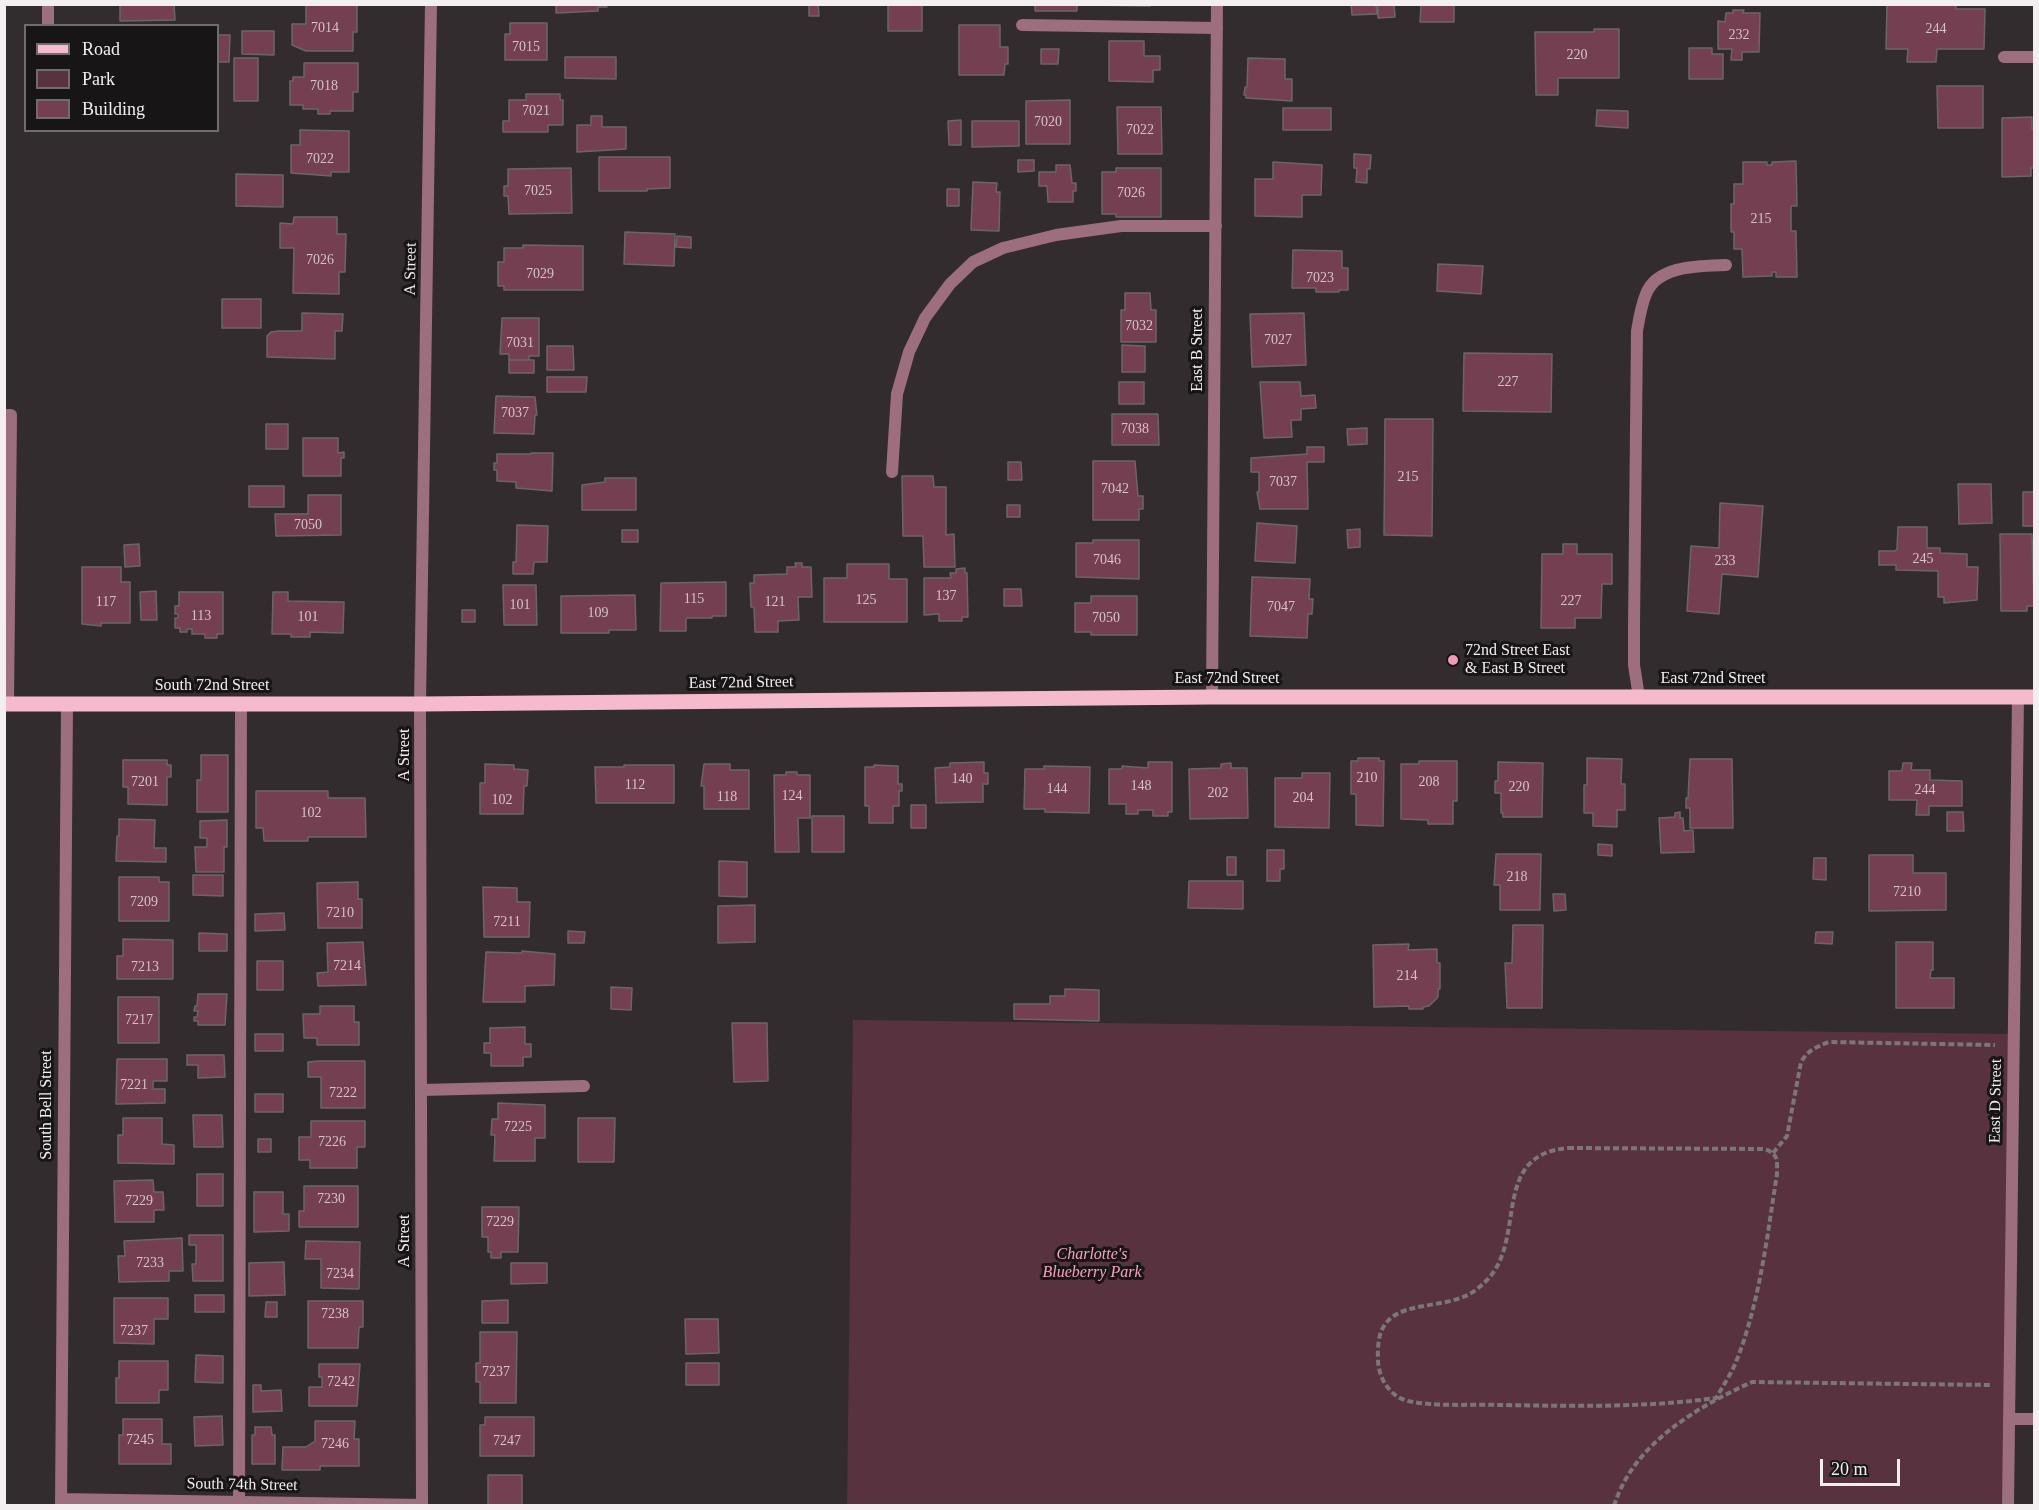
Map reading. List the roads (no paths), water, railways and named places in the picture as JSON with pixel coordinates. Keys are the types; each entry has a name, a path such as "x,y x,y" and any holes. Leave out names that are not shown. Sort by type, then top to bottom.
{"main road":[{"name":"East 72nd Street","path":"420,704 1212,697 2034,697"},
{"name":"South 72nd Street","path":"6,704 420,704"}],"street":[{"path":"48,4 48,24"},
{"name":"A Street","path":"422,1505 420,704 431,4"},
{"name":"East B Street","path":"1212,697 1217,4"},
{"path":"1022,25 1217,28"},
{"path":"2004,57 2034,57"},
{"path":"892,472 897,394 909,352 925,318 950,284 973,262 1003,248 1056,235 1121,226 1215,226"},
{"path":"1639,697 1634,665 1634,627 1637,332 1640,314 1646,291 1663,275 1689,267 1726,265"},
{"path":"4,415 11,415 6,704"},
{"name":"East D Street","path":"2008,1506 2018,697"},
{"name":"South Bell Street","path":"61,1502 67,704"},
{"path":"239,1502 241,704"},
{"path":"422,1090 584,1086"},
{"path":"2009,1419 2034,1419"},
{"name":"South 74th Street","path":"61,1502 422,1505"}],"place":[{"name":"72nd Street East & East B Street","path":"1453,660"}],"park label":[{"name":"Charlotte's Blueberry Park","path":"1092,1264"}]}
